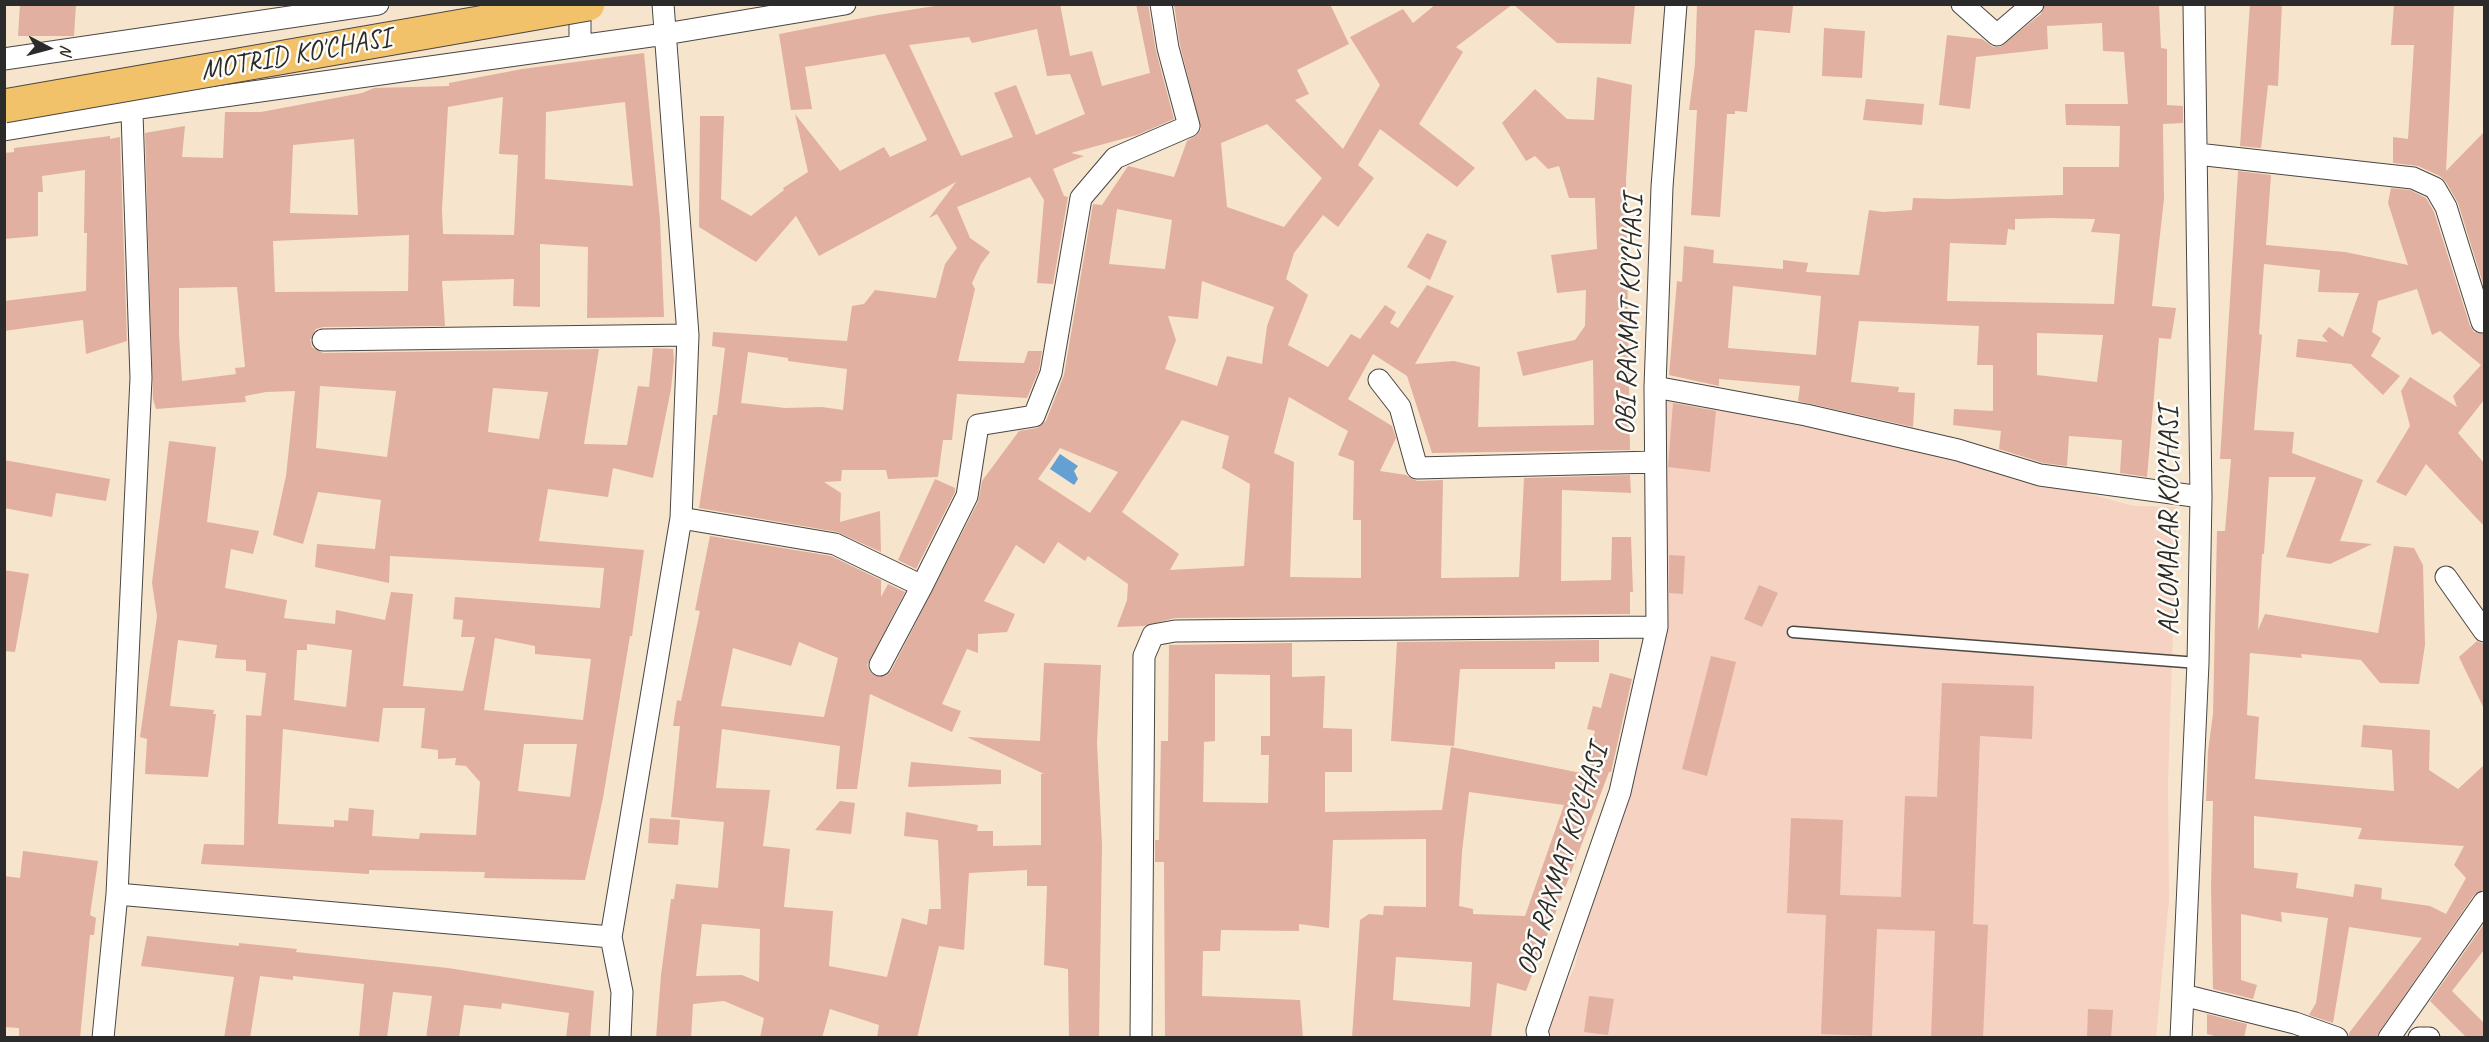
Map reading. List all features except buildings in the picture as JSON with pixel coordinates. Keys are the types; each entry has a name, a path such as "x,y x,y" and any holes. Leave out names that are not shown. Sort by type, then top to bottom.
{"main road":[{"name":"MOTRID KO'CHASI","path":"4,106 131,96 588,4"}],"street":[{"path":"4,59 378,4"},
{"path":"580,4 580,44"},
{"path":"620,1038 621,992 611,937 681,518 688,335 663,4"},
{"path":"4,130 131,96 665,34 845,4"},
{"path":"880,665 967,496 978,425 1035,416 1051,374 1081,198 1115,158 1189,126 1168,48 1161,4"},
{"name":"OBI RAXMAT KO'CHASI","path":"1539,1038 1536,1031 1620,792 1657,627 1655,387 1662,187 1676,4"},
{"path":"1962,4 1997,35 2033,4"},
{"name":"ALLOMALAR KO'CHASI","path":"2181,1038 2198,663 2201,497 2193,4"},
{"path":"103,1038 117,894 141,378 131,96"},
{"path":"2197,154 2413,178 2434,188 2446,207 2482,322 2484,321"},
{"path":"323,339 688,335"},
{"path":"1379,380 1401,407 1418,468 1655,462"},
{"path":"1655,387 1806,415 1958,450 2040,475 2201,497"},
{"path":"681,518 835,544 922,586"},
{"path":"2446,577 2484,632"},
{"path":"1141,1038 1144,656 1153,635 1175,631 1657,627"},
{"path":"117,894 611,937"},
{"path":"2389,1038 2484,902"},
{"path":"2183,995 2295,1023 2337,1038"},
{"path":"2419,1038 2429,1038"}],"lane":[{"path":"1793,632 2198,663"}],"shaded area":[{"path":"1664,395 1789,414 2134,506 2177,507 2168,782 2169,900 2156,1037 1558,1038 1545,1032 1575,966 1658,603"}],"water":[{"path":"1060,454 1078,466 1074,471 1078,479 1074,485 1050,469"}]}
